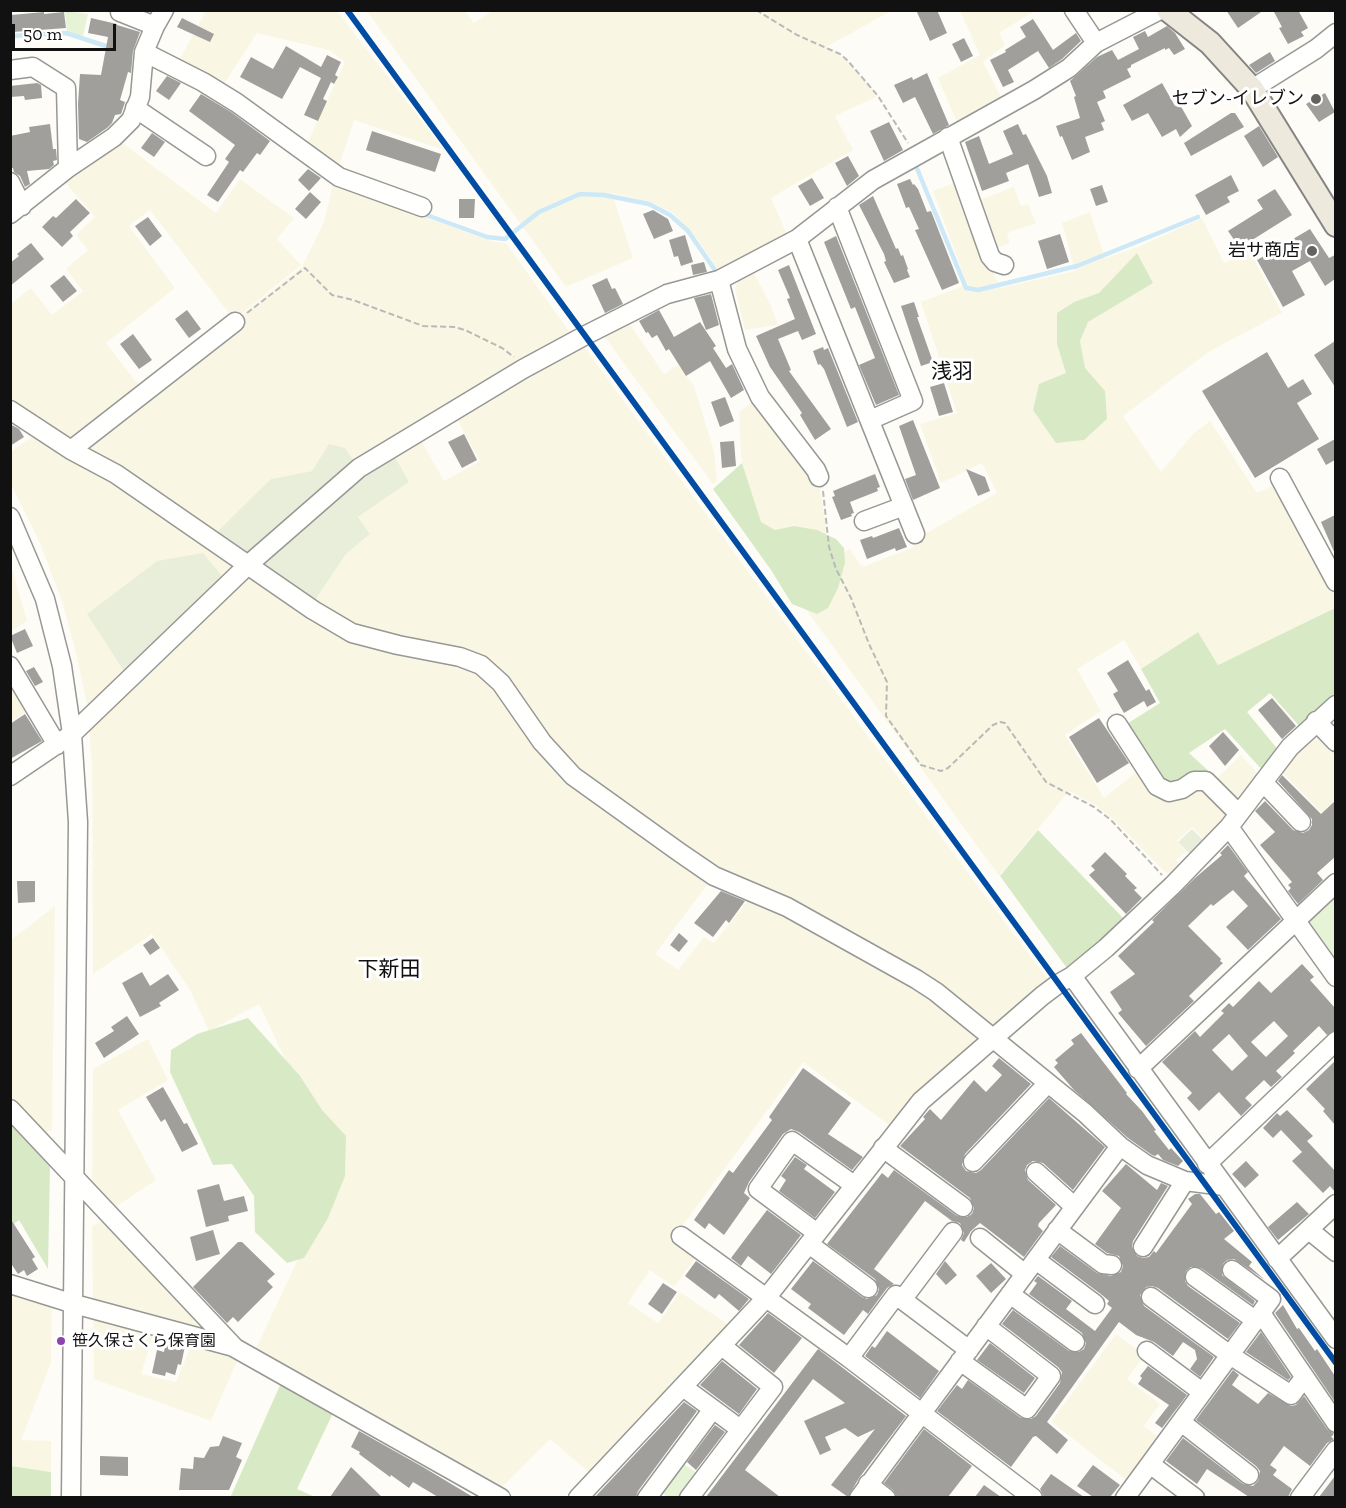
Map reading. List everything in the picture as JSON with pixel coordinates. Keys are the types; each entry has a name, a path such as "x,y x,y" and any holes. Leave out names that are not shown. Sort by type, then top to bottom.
{"main road":[{"path":"1168,10 1210,43 1252,89 1335,225"}],"street":[{"path":"10,182 16,210 68,168 114,136 131,120 140,97 144,52 160,18 120,12 120,10"},
{"path":"1074,10 1096,43"},
{"path":"10,776 72,734 249,564 359,468 524,369 667,294 719,280 797,239 873,180 1034,90 1069,68 1096,43 1160,10"},
{"path":"1252,89 1316,49 1335,33"},
{"path":"144,52 194,77 237,103 339,177 422,207"},
{"path":"10,70 33,67 66,88 68,168"},
{"path":"135,108 206,156"},
{"path":"948,137 990,256 995,262 1004,265"},
{"path":"837,207 913,401 870,420"},
{"path":"797,239 915,534"},
{"path":"719,280 737,349 759,397 819,477"},
{"path":"71,450 235,322"},
{"path":"10,410 71,450 116,474 313,610 352,633 460,657 481,665 501,683 542,742 573,776 714,876 787,907 936,992 1085,1113 1120,1146 1147,1165 1185,1181 1224,1186"},
{"path":"1280,478 1335,582"},
{"path":"864,521 904,506"},
{"path":"10,517 45,599 62,666 72,734 78,822 72,1497"},
{"path":"10,666 57,745"},
{"path":"578,1497 767,1297 921,1101 1042,996 1072,976 1106,948 1172,886 1234,821 1290,747 1335,705"},
{"path":"1316,721 1335,742"},
{"path":"1117,724 1157,786 1169,792 1182,789 1194,781 1206,782 1234,821 1294,922 1335,976"},
{"path":"1263,782 1302,822"},
{"path":"1138,1069 1334,887"},
{"path":"1072,976 1335,1339"},
{"path":"1207,1164 1335,1041"},
{"path":"973,1161 1048,1083"},
{"path":"10,1109 235,1348"},
{"path":"854,1185 792,1141 758,1189 868,1288"},
{"path":"886,1497 863,1491 1120,1146"},
{"path":"883,1148 963,1207"},
{"path":"1036,1172 1075,1207"},
{"path":"1143,1247 1185,1181"},
{"path":"1277,1259 1335,1204"},
{"path":"1057,1230 1103,1264 1113,1265"},
{"path":"1309,1230 1335,1252"},
{"path":"902,1300 952,1232"},
{"path":"681,1236 767,1297 1033,1497"},
{"path":"980,1238 1095,1304"},
{"path":"1125,1497 1271,1299 1232,1270"},
{"path":"1195,1277 1258,1317 1335,1423"},
{"path":"10,1284 235,1348 501,1497"},
{"path":"1010,1294 1075,1342"},
{"path":"849,1358 896,1295 1027,1408 1051,1376 986,1326"},
{"path":"1151,1297 1230,1355 1291,1395 1304,1378"},
{"path":"689,1497 773,1387 722,1346"},
{"path":"1147,1351 1202,1392"},
{"path":"682,1387 740,1429"},
{"path":"647,1497 713,1409"},
{"path":"1180,1422 1249,1474"},
{"path":"1300,1497 1335,1450"},
{"path":"1150,1464 1196,1497"}],"path":[{"path":"756,10 797,35 840,54 848,60 894,118 915,156"},
{"path":"235,322 305,268 333,295 423,326 454,327 465,330 502,348 513,356 524,369"},
{"path":"819,477 830,547 836,569 887,682 886,717 921,765 941,771 948,768 993,725 1000,722 1005,723 1046,782 1094,807 1111,820 1172,886"}],"shaded area":[{"path":"494,10 891,11 826,47 848,61 878,96 835,116 853,150 771,198 789,239 719,271 697,239 673,213 651,202 612,193 633,258 566,287 367,11 465,11 474,23"},
{"path":"206,11 337,11 444,150 354,120 337,172 305,148 345,62 329,50 257,33 220,90 177,64"},
{"path":"960,11 1035,11 999,33 1005,45 983,62 1003,101 959,127 938,78 980,55"},
{"path":"118,140 216,213 240,179 294,218 277,239 301,265 234,320 150,210 129,226 175,288 106,343 144,392 302,267 324,222 333,184 494,242 506,243 573,337 357,465 271,479 248,561 226,581 157,561 88,614 127,676 89,714 62,601 39,541 11,484 11,451 44,430 11,407 11,304 31,288 52,315 83,291 66,269 88,250 76,235 95,217 63,180"},
{"path":"960,181 1000,288 1075,271 1062,223 1090,212 1105,258 1138,247 1202,218 1224,263 1249,250 1282,313 1210,351 1123,416 1161,472 1193,434 1210,421 1257,493 1272,486 1277,494 1283,490 1335,592 1335,608 1218,665 1198,632 1141,669 1124,640 1077,669 1101,711 1065,735 1104,798 1138,771 1153,793 1168,802 1204,786 1231,818 1209,845 1192,827 1177,841 1186,852 1176,860 1183,869 1173,875 1165,872 1113,819 1095,805 1069,791 999,876 810,615 788,580 850,549 862,567 914,547 913,541 997,493 982,463 941,483 920,424 957,413 921,302 961,287 966,282 933,191"},
{"path":"1014,187 1021,206 1028,204 1036,223 1007,233 1010,243 993,249 979,200"},
{"path":"754,273 778,325 745,330 735,288 740,278"},
{"path":"627,320 664,374 678,365 694,386 714,451 717,481 713,484 601,332"},
{"path":"580,341 1051,984 892,1127 803,1062 675,1236 698,1254 674,1287 650,1270 628,1303 658,1323 680,1292 732,1327 592,1475 550,1439 501,1488 256,1348 339,1173 259,1004 209,1031 190,990 152,934 93,974 92,765 89,726 247,570 307,612 346,554 370,534 358,517 409,482 393,453 419,437 444,481 480,461 455,416","holes":["714,876 754,893 714,943 704,937 678,970 655,954"]},
{"path":"757,399 819,483 827,532 826,544 758,539 741,456 739,412"},
{"path":"11,566 27,621 10,631"},
{"path":"10,666 34,706 11,722 10,722"},
{"path":"1315,729 1335,752 1335,800 1322,813 1279,769"},
{"path":"1241,755 1261,777 1240,804 1213,782"},
{"path":"55,906 52,1130 45,1133 11,1097 11,940"},
{"path":"148,1039 168,1080 118,1110 156,1180 114,1208 92,1185 93,1069"},
{"path":"102,1221 207,1331 157,1322 141,1374 176,1382 193,1342 225,1351 238,1359 211,1421 94,1379 92,1226"},
{"path":"10,1293 52,1304 51,1363 21,1440 51,1441 51,1472 11,1466"},
{"path":"1116,1334 1145,1355 1127,1379 1160,1404 1144,1426 1161,1439 1129,1482 1051,1422"}],"green space":[{"path":"65,11 88,14 83,36 67,32"},
{"path":"1137,253 1153,283 1088,322 1080,341 1085,368 1105,391 1107,419 1084,440 1056,443 1033,410 1039,384 1066,373 1057,344 1057,313 1074,302 1099,293"},
{"path":"329,444 345,448 361,472 393,453 409,482 358,517 370,534 346,554 311,606 213,536 271,479 312,471"},
{"path":"742,463 761,522 775,530 794,526 817,530 836,539 844,548 845,563 838,588 828,608 817,614 792,604 771,570 713,489"},
{"path":"203,553 226,581 127,676 87,614 157,561"},
{"path":"1335,608 1335,698 1301,728 1270,693 1247,712 1280,752 1264,772 1225,729 1189,753 1214,776 1214,779 1169,790 1125,725 1160,703 1141,669 1198,632 1218,665"},
{"path":"1192,829 1208,845 1194,858 1178,842"},
{"path":"1038,830 1127,922 1069,971 1000,876"},
{"path":"1334,896 1336,898 1335,967 1306,920"},
{"path":"248,1018 300,1076 322,1110 346,1136 345,1176 328,1218 304,1258 287,1263 255,1232 254,1196 232,1164 213,1165 170,1072 171,1050 197,1034"},
{"path":"10,1122 50,1167 48,1269 19,1220 11,1226"},
{"path":"281,1383 333,1413 297,1489 315,1497 230,1498"},
{"path":"680,1461 698,1474 680,1497 668,1497 658,1490"},
{"path":"11,1466 51,1472 51,1497 11,1497"}],"building":[{"path":"916,10 937,10 947,33 930,41"},
{"path":"1226,10 1264,10 1238,28"},
{"path":"1273,10 1298,10 1308,28 1301,32 1304,36 1288,44"},
{"path":"44,12 44,14 64,12 66,28 13,32 11,15"},
{"path":"91,18 140,32 133,51 131,73 128,72 120,100 125,102 121,114 115,115 107,128 87,142 79,139 80,74 101,75 108,37 88,33"},
{"path":"182,18 214,34 210,42 177,27"},
{"path":"1033,19 1053,50 1076,33 1081,41 1049,68 1038,51 1008,70 1014,82 1003,87 990,60 1006,52 1005,50 1026,37 1020,27"},
{"path":"1167,26 1175,33 1185,49 1174,55 1169,48 1165,50 1165,48 1131,65 1127,69 1131,77 1103,91 1106,98 1097,102 1105,121 1101,123 1104,130 1085,137 1090,152 1072,160 1056,126 1080,118 1074,97 1076,96 1070,81 1097,57 1112,50 1118,60 1139,49 1133,37 1145,31 1148,37"},
{"path":"964,38 973,56 961,62 952,44"},
{"path":"286,46 321,67 327,55 341,62 335,75 338,77 334,84 331,82 323,99 327,101 318,121 304,115 321,78 300,67 282,99 240,77 251,57 273,69"},
{"path":"1270,52 1275,61 1256,73 1249,65"},
{"path":"927,73 949,125 933,134 915,97 903,103 894,85"},
{"path":"167,76 181,83 169,100 156,91"},
{"path":"37,83 41,85 42,98 25,100 24,96 10,97 10,86"},
{"path":"1162,83 1175,106 1179,103 1192,126 1180,137 1176,129 1162,137 1148,113 1132,121 1123,105"},
{"path":"1325,93 1335,112 1319,122 1306,104"},
{"path":"201,94 231,112 270,141 260,155 257,153 243,172 240,170 218,202 207,195 229,162 225,159 235,145 189,111"},
{"path":"1231,113 1235,113 1244,127 1191,156 1184,143"},
{"path":"889,122 903,150 884,161 870,131"},
{"path":"50,124 53,149 56,149 57,160 53,161 54,165 49,169 27,171 30,184 25,187 20,176 14,172 13,168 10,168 10,136 30,132 29,127"},
{"path":"1018,124 1023,135 1026,134 1047,176 1052,193 1039,197 1028,164 1006,173 1009,181 982,191 965,142 979,136 989,164 1013,154 1003,131"},
{"path":"1259,126 1278,157 1263,167 1244,136"},
{"path":"372,131 441,154 435,172 366,150"},
{"path":"152,133 165,142 154,157 141,148"},
{"path":"848,156 859,176 847,186 835,163"},
{"path":"308,169 321,178 309,191 298,180"},
{"path":"1231,175 1239,191 1227,197 1230,202 1206,215 1195,195"},
{"path":"812,178 824,198 810,206 798,186"},
{"path":"910,179 918,189 927,212 931,211 959,283 942,290 915,230 919,229 909,207 906,208 897,184"},
{"path":"1102,185 1108,202 1096,206 1090,189"},
{"path":"1275,189 1292,215 1249,242 1247,238 1237,244 1228,231 1263,209 1257,200"},
{"path":"310,192 321,202 306,219 295,209"},
{"path":"873,196 896,249 898,248 901,256 903,255 910,277 894,283 884,262 886,261 884,254 859,205"},
{"path":"76,199 90,213 70,232 73,236 62,247 42,227 53,216 56,218"},
{"path":"459,199 475,199 474,218 459,218"},
{"path":"653,210 668,219 673,231 654,239 643,214"},
{"path":"148,217 162,236 150,246 135,226"},
{"path":"1310,229 1329,258 1335,255 1335,279 1325,286 1310,261 1292,271 1305,295 1283,307 1257,260"},
{"path":"1060,234 1069,262 1047,269 1038,241"},
{"path":"685,235 693,262 681,266 678,256 674,257 669,240"},
{"path":"836,236 899,395 876,405 859,365 875,358 855,307 851,309 824,242"},
{"path":"31,243 44,259 10,286 10,263"},
{"path":"704,262 707,272 693,275 691,265"},
{"path":"789,265 816,334 802,340 798,331 778,339 791,370 789,371 831,429 815,440 800,415 802,413 770,367 756,336 795,319 787,299 790,298 778,270"},
{"path":"64,275 77,291 63,302 50,286"},
{"path":"607,278 623,304 605,313 592,285"},
{"path":"711,294 719,325 706,330 694,298"},
{"path":"914,302 933,362 921,366 901,306"},
{"path":"187,310 201,329 189,338 175,319"},
{"path":"659,310 674,337 700,322 716,346 713,348 726,368 732,364 744,390 731,398 710,361 686,376 669,349 666,351 657,335 652,338 648,332 646,333 639,321"},
{"path":"133,334 152,360 139,369 120,344"},
{"path":"1335,341 1335,387 1314,355"},
{"path":"823,347 824,350 828,348 858,422 847,427 824,369 820,364 818,365 813,351"},
{"path":"1267,352 1288,388 1303,379 1312,394 1297,403 1319,439 1255,478 1202,391"},
{"path":"944,383 953,412 939,416 930,387"},
{"path":"725,397 734,421 720,427 711,402"},
{"path":"913,420 940,488 913,500 905,479 916,475 899,426"},
{"path":"10,424 19,429 24,437 10,446"},
{"path":"464,434 477,460 462,468 448,442"},
{"path":"1335,439 1335,460 1326,465 1317,449"},
{"path":"734,441 736,466 722,468 720,442"},
{"path":"966,469 985,477 990,491 978,496"},
{"path":"875,474 880,487 877,488 878,491 850,502 854,513 841,520 832,497 835,496 833,491"},
{"path":"1335,515 1335,554 1321,522"},
{"path":"899,528 907,547 896,551 895,548 867,559 860,540 872,536 873,538"},
{"path":"25,629 33,646 17,653 10,636"},
{"path":"1128,660 1146,691 1149,689 1156,702 1147,707 1144,701 1124,713 1113,694 1118,691 1107,673"},
{"path":"34,667 43,682 35,686 26,671"},
{"path":"1272,698 1296,726 1282,739 1258,710"},
{"path":"25,714 42,741 10,759 10,724"},
{"path":"1099,718 1129,763 1097,783 1069,737"},
{"path":"1223,732 1239,750 1225,766 1209,746"},
{"path":"1282,775 1321,814 1335,801 1335,857 1317,873 1323,880 1298,904 1288,891 1291,888 1288,885 1292,882 1260,845 1275,832 1255,811 1265,801 1293,830 1303,833 1309,830 1312,819 1278,781"},
{"path":"1228,845 1248,872 1244,876 1281,919 1248,950 1226,927 1248,906 1233,890 1213,906 1211,904 1188,926 1223,963 1189,996 1194,1001 1146,1046 1118,1013 1122,1010 1110,992 1135,974 1118,956 1195,878 1222,855 1220,853"},
{"path":"1105,852 1127,874 1125,876 1137,888 1134,890 1142,898 1126,914 1089,875 1095,870 1091,866"},
{"path":"17,881 35,881 35,902 18,903"},
{"path":"721,891 745,901 729,923 726,920 713,937 694,923"},
{"path":"679,933 688,941 679,952 670,945"},
{"path":"153,938 160,948 150,955 143,945"},
{"path":"1302,964 1314,977 1310,980 1335,1008 1335,1030 1327,1035 1319,1026 1276,1071 1282,1077 1271,1087 1264,1080 1245,1098 1252,1105 1241,1116 1219,1092 1199,1111 1187,1098 1192,1093 1162,1062 1195,1031 1200,1037 1224,1013 1221,1011 1229,1003 1233,1007 1259,981 1271,993","holes":["1274,1021 1288,1036 1266,1057 1251,1042","1229,1034 1248,1056 1232,1071 1212,1050"]},
{"path":"142,972 150,986 168,974 179,990 159,1003 161,1006 140,1017 122,983"},
{"path":"127,1016 139,1034 104,1058 95,1043 114,1031 111,1027"},
{"path":"1081,1033 1126,1094 1142,1111 1169,1150 1171,1148 1183,1161 1178,1166 1163,1160 1158,1154 1152,1155 1128,1138 1074,1090 1054,1067 1058,1063 1055,1060 1074,1044 1071,1040"},
{"path":"999,1058 1031,1084 965,1154 962,1165 966,1171 976,1173 981,1170 1049,1098 1105,1147 1073,1190 1043,1163 1033,1161 1027,1165 1025,1170 1028,1180 1056,1205 1039,1223 1038,1226 1043,1231 1024,1257 980,1223 964,1242 961,1240 964,1233 960,1223 952,1221 925,1201 874,1269 894,1284 887,1288 868,1314 863,1310 844,1335 808,1308 811,1304 791,1289 813,1261 862,1297 867,1299 877,1295 879,1289 875,1279 827,1244 882,1173 888,1178 894,1170 957,1216 967,1217 972,1214 974,1208 970,1198 900,1146 925,1119 923,1117 930,1109 941,1120 974,1080 986,1092 1002,1075 992,1066"},
{"path":"1335,1061 1335,1125 1323,1111 1325,1109 1306,1089"},
{"path":"803,1068 851,1103 828,1134 863,1157 852,1170 799,1132 791,1129 783,1134 749,1182 744,1193 750,1198 724,1235 709,1223 705,1229 694,1220 729,1170 733,1173 772,1120 769,1117"},
{"path":"163,1087 198,1144 182,1152 165,1119 161,1122 146,1097"},
{"path":"1287,1110 1313,1136 1307,1141 1335,1171 1335,1192 1330,1186 1323,1193 1292,1161 1302,1152 1281,1130 1273,1138 1263,1128 1277,1113 1280,1116"},
{"path":"795,1157 807,1165 804,1169 835,1192 815,1218 779,1191 786,1180 781,1176"},
{"path":"1246,1161 1259,1175 1245,1188 1232,1174"},
{"path":"1126,1164 1157,1190 1161,1183 1168,1186 1133,1241 1132,1247 1137,1256 1143,1258 1149,1257 1154,1251 1156,1253 1192,1204 1188,1199 1195,1194 1200,1194 1216,1214 1219,1212 1234,1231 1224,1239 1252,1262 1249,1266 1265,1280 1234,1259 1227,1260 1223,1264 1222,1275 1255,1301 1253,1305 1201,1268 1191,1267 1186,1271 1185,1281 1188,1286 1240,1323 1228,1339 1158,1288 1146,1287 1140,1295 1144,1306 1214,1357 1200,1377 1190,1369 1197,1359 1195,1350 1183,1342 1173,1356 1154,1342 1136,1335 1119,1322 1047,1422 1068,1440 1057,1454 1036,1436 1033,1437 1011,1467 937,1411 957,1385 962,1389 968,1380 1021,1418 1031,1419 1036,1416 1060,1383 1062,1372 1002,1324 1013,1310 1069,1351 1079,1352 1084,1349 1086,1343 1082,1333 1029,1294 1037,1283 1034,1281 1038,1276 1072,1301 1066,1309 1095,1331 1112,1308 1107,1304 1109,1301 1051,1257 1060,1246 1097,1273 1111,1276 1121,1272 1123,1266 1119,1256 1107,1253 1095,1244 1121,1208 1102,1191"},
{"path":"219,1184 224,1201 244,1196 248,1211 228,1216 229,1221 206,1227 197,1190"},
{"path":"1297,1202 1309,1214 1278,1240 1268,1227"},
{"path":"767,1210 801,1235 771,1274 748,1256 741,1266 731,1258"},
{"path":"10,1218 35,1257 32,1259 38,1269 27,1276 24,1270 18,1274 10,1262"},
{"path":"213,1230 220,1254 196,1261 190,1237"},
{"path":"238,1242 242,1242 275,1274 267,1281 273,1287 238,1322 233,1317 227,1323 193,1287"},
{"path":"696,1261 749,1299 739,1311 719,1294 715,1299 685,1276"},
{"path":"945,1261 957,1275 946,1285 936,1274"},
{"path":"991,1263 1006,1279 991,1293 976,1276"},
{"path":"663,1283 677,1292 662,1314 648,1304"},
{"path":"1283,1305 1297,1329 1299,1328 1315,1351 1317,1349 1335,1376 1335,1402 1275,1313"},
{"path":"768,1313 802,1338 774,1373 739,1345"},
{"path":"887,1331 939,1371 920,1398 865,1356 872,1346 875,1348"},
{"path":"1261,1332 1291,1377 1288,1380 1246,1352"},
{"path":"166,1340 185,1346 181,1365 178,1364 175,1375 166,1372 165,1376 152,1373 157,1350 164,1352"},
{"path":"990,1343 1035,1378 1024,1393 977,1360"},
{"path":"818,1349 906,1416 859,1478 848,1497 831,1485 875,1429 858,1437 845,1428 825,1437 831,1450 820,1455 804,1421 845,1403 813,1379 745,1470 780,1497 706,1497"},
{"path":"722,1361 757,1389 739,1414 700,1385"},
{"path":"1148,1366 1187,1395 1162,1428 1155,1423 1169,1405 1138,1384 1142,1378 1140,1376"},
{"path":"1233,1370 1239,1375 1232,1385 1258,1404 1268,1393 1291,1406 1296,1405 1304,1396 1327,1429 1334,1434 1331,1437 1334,1439 1327,1443 1310,1466 1284,1446 1270,1465 1277,1470 1273,1475 1292,1489 1288,1497 1249,1497 1207,1469 1197,1484 1166,1461 1183,1438 1243,1484 1253,1486 1258,1481 1260,1471 1256,1466 1196,1420"},
{"path":"684,1402 697,1411 638,1491 636,1497 595,1497"},
{"path":"715,1425 725,1432 696,1470 687,1462"},
{"path":"924,1429 972,1466 948,1497 897,1497 893,1490 884,1483"},
{"path":"359,1431 473,1497 438,1497 413,1482 409,1488 391,1475 390,1477 351,1447"},
{"path":"223,1436 242,1443 236,1457 242,1460 229,1490 179,1490 181,1468 193,1469 194,1457 204,1458 210,1447 219,1446"},
{"path":"100,1456 128,1457 128,1476 100,1475"},
{"path":"1093,1465 1120,1485 1110,1497 1093,1497 1077,1486"},
{"path":"351,1467 382,1497 330,1497"},
{"path":"1051,1474 1084,1497 1044,1497 1040,1489"},
{"path":"1335,1476 1335,1497 1319,1497"},
{"path":"984,1485 1001,1497 975,1497"}],"waterway":[{"path":"10,36 66,33 112,48"},
{"path":"912,168 916,166 966,288 978,290 1077,266 1198,217"},
{"path":"421,213 487,237 505,239 539,212 580,194 604,195 649,204 670,215 688,231 719,276"}],"transit line":[{"path":"347,10 1336,1363"}],"place":[{"name":"セブン-イレブン","path":"1316,99"},
{"name":"岩サ商店","path":"1312,251"},
{"name":"笹久保さくら保育園","path":"61,1341"}],"district":[{"name":"浅羽","path":"952,372"},
{"name":"下新田","path":"389,970"}]}
